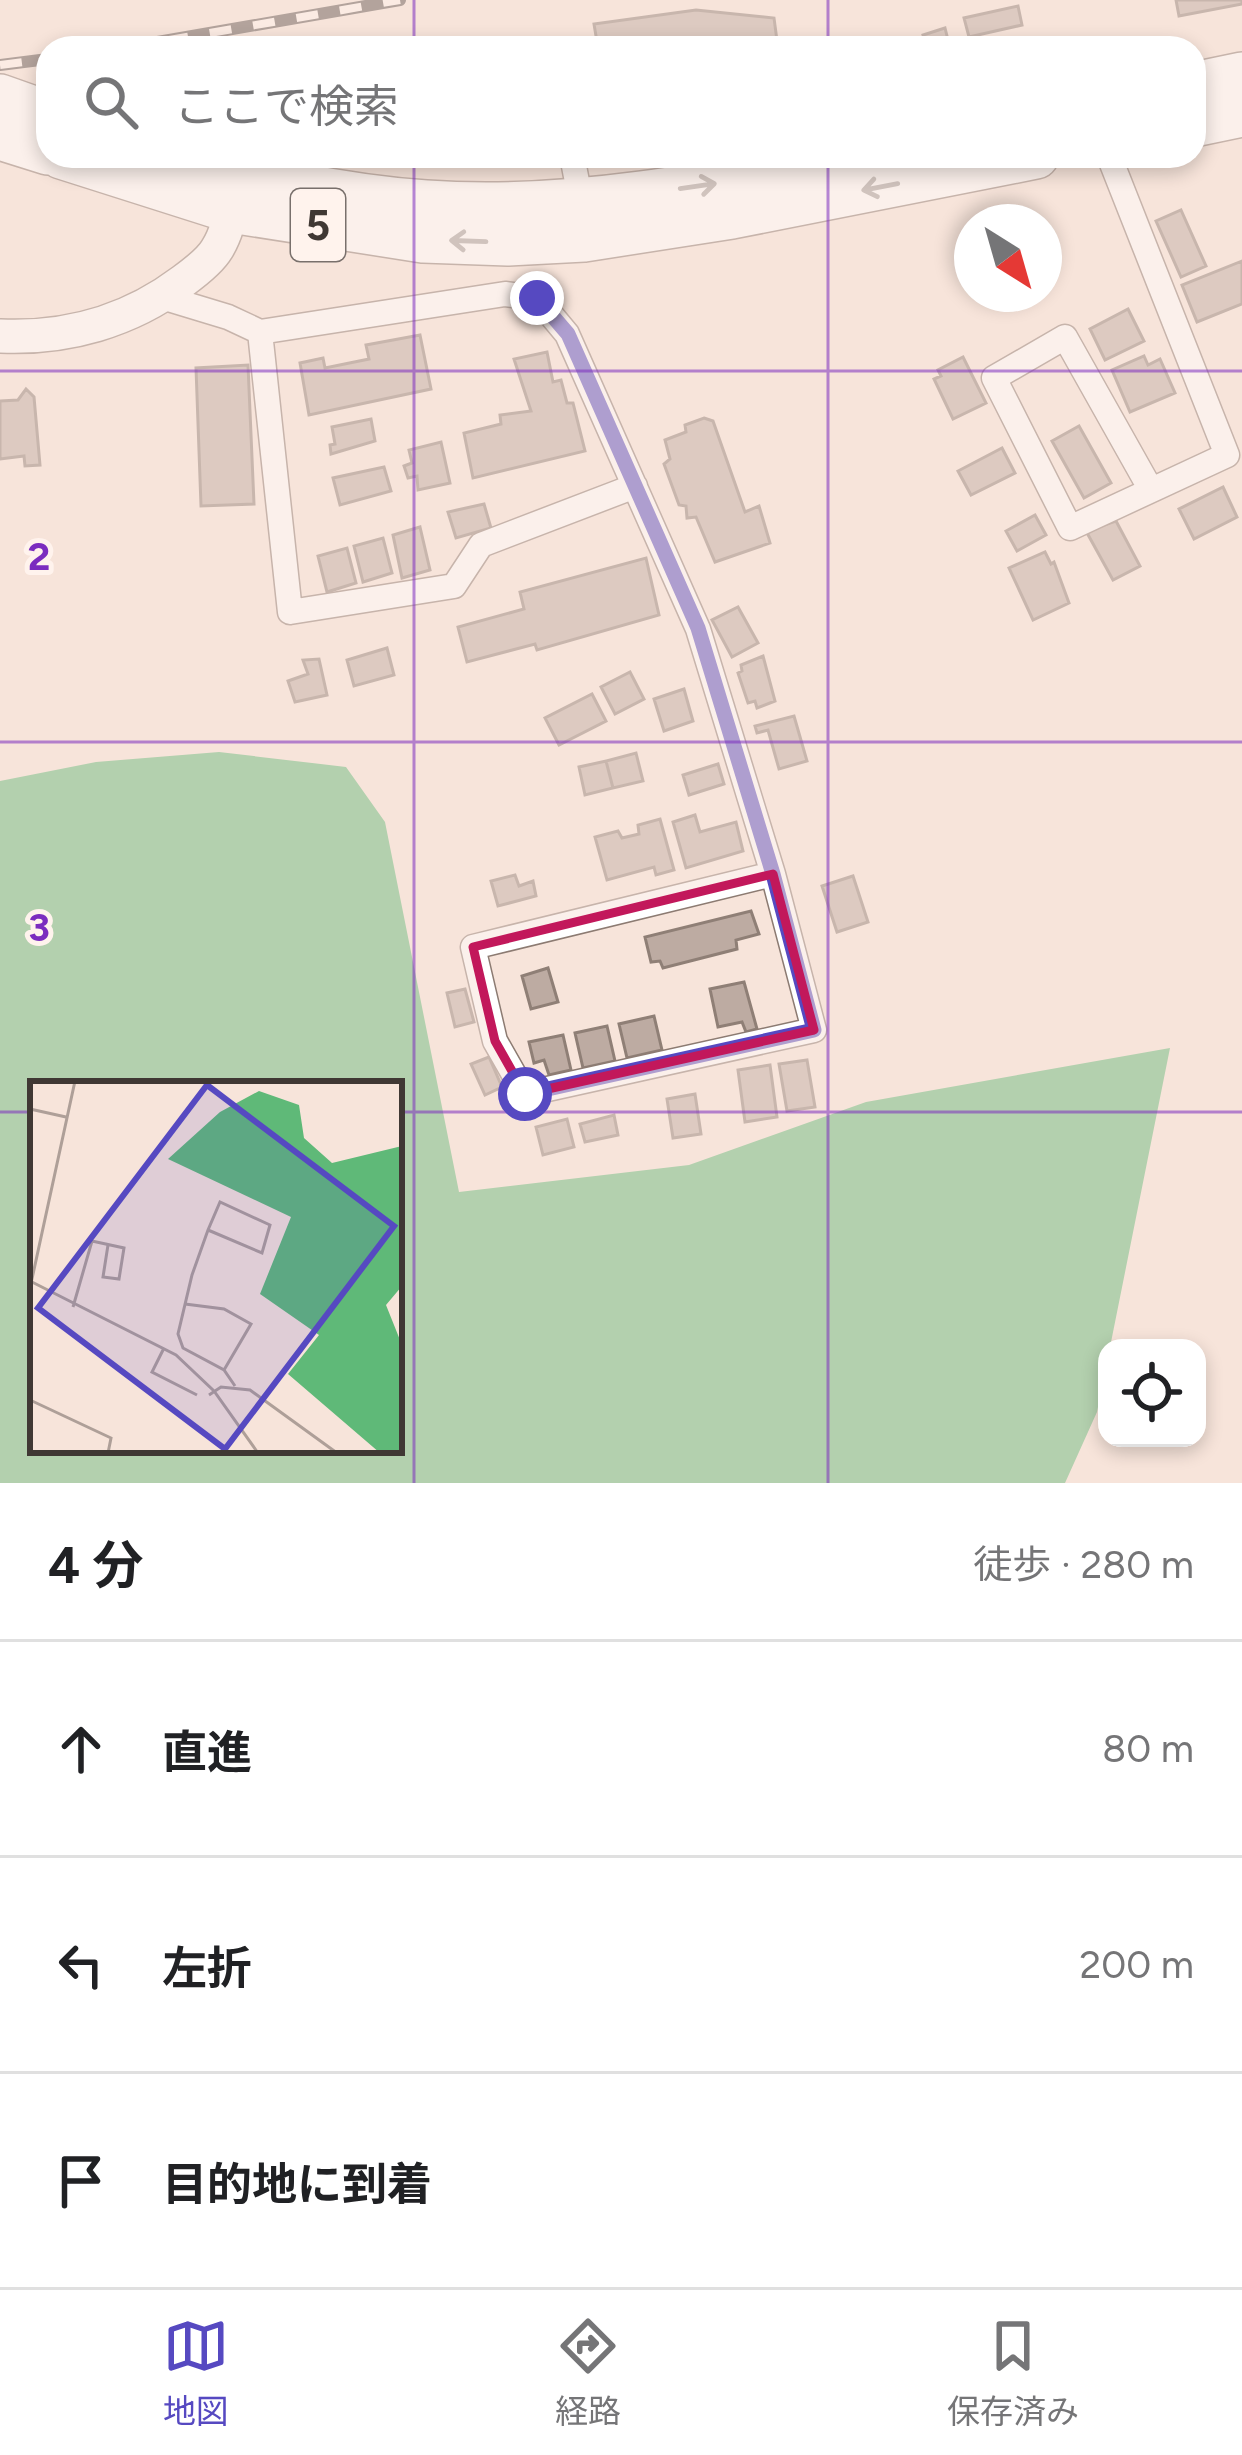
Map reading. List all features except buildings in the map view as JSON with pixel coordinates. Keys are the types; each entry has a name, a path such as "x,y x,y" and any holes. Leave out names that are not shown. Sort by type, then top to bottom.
{"highway":[{"path":"1206,82 1242,75"},
{"path":"16,113 36,137"},
{"path":"1206,121 1242,113"},
{"name":"5","path":"119,168 423,240 508,243 726,182 794,168"},
{"name":"5","path":"195,168 236,192"},
{"name":"5","path":"583,220 732,216 975,168"}],"street":[{"path":"574,168 583,220"},
{"path":"1114,168 1227,455 1070,528 994,378 1065,337 1151,490"},
{"path":"0,336 34,338 84,329 126,316 162,297 217,251 236,192"},
{"path":"162,297 260,332 505,294 537,298 568,334 698,628 773,874 814,1030 525,1094 495,1041 473,947 773,874"},
{"path":"260,332 290,612 454,586 481,545 634,486"}],"highlighted area":[{"path":"773,874 814,1030 525,1094 495,1041 473,947"}],"green space":[{"path":"219,752 346,767 385,822 459,1192 689,1165 866,1102 1170,1048 1112,1339 1098,1339 1097,1412 1065,1483 0,1483 0,781 96,762"}],"railway":[{"path":"192,36 400,0"},
{"path":"0,65 36,60"}],"route":[{"path":"525,1094 814,1030 773,874 698,628 568,334 537,298"}]}
